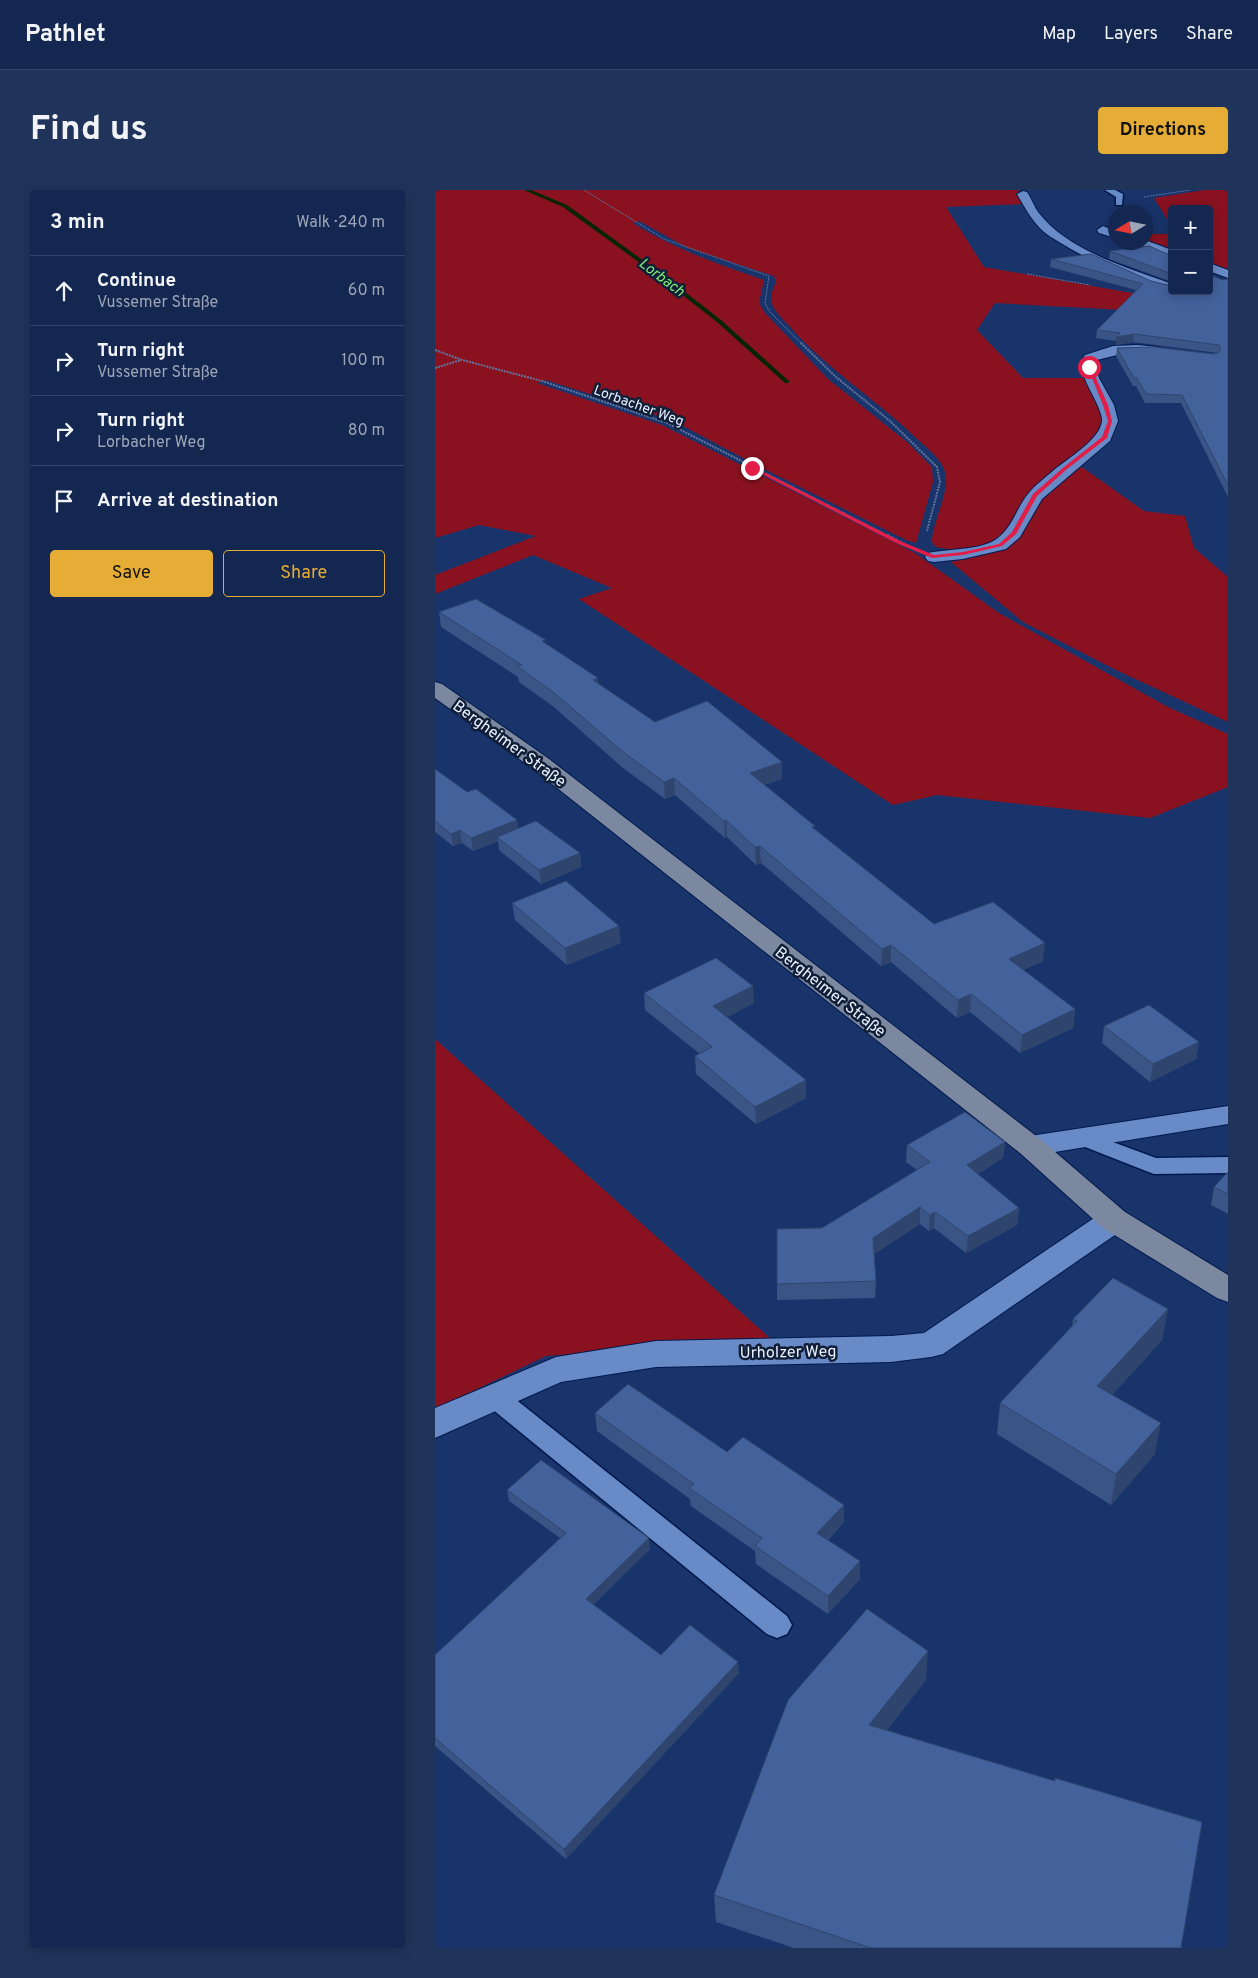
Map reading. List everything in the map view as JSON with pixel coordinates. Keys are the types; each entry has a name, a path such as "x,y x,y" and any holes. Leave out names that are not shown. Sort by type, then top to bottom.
{"street":[{"path":"1023,194 1026,204 1045,228 1071,246 1168,287"},
{"path":"1103,230 1108,232"},
{"path":"1153,247 1168,253"},
{"path":"1213,268 1228,274"},
{"path":"934,557 963,554 1000,545 1014,533 1035,496 1104,438 1110,421 1106,405 1092,378 1089,367 1090,358 1099,353 1113,350 1166,352"},
{"name":"Bergheimer Straße","path":"435,688 541,764 1030,1146 1114,1220 1228,1290"},
{"path":"1030,1146 1228,1115"},
{"name":"Urholzer Weg","path":"435,1424 556,1370 655,1354 891,1349 931,1346 1114,1220"}],"lane":[{"path":"1109,190 1120,196 1119,203"},
{"path":"1083,1138 1153,1166 1228,1165"},
{"path":"495,1397 777,1625"}],"path":[{"path":"584,190 664,240 769,276 765,303 769,312 836,377 890,421 937,466 940,482 923,544 934,557"},
{"path":"1119,203 1191,190"},
{"name":"Lorbacher Weg","path":"435,350 462,360 542,381 667,423 898,542 934,557"},
{"path":"435,368 462,360"}],"shaded area":[{"path":"435,190 1018,190 1023,204 946,207 984,267 1149,296 1144,311 995,303 977,330 1023,378 1087,378 1105,421 1100,438 996,543 959,551 936,547 932,542 933,533 945,493 946,483 942,465 933,453 807,345 781,318 771,301 776,282 774,276 688,248 639,221 633,223 664,241 713,262 764,280 759,303 765,313 828,379 907,442 932,467 933,482 916,543 906,540 756,465 674,421 546,380 537,383 662,425 915,553 999,613 1168,707 1228,734 1228,787 1150,818 937,795 893,805 579,599 612,588 533,555 435,594 435,575 536,536 479,525 435,538"},
{"path":"1204,190 1228,190 1228,272 1213,266 1213,205 1168,205 1168,221 1154,198"},
{"path":"1153,234 1168,234 1168,250 1153,244"},
{"path":"1079,465 1144,511 1185,516 1194,548 1228,577 1228,722 1116,670 1023,622 951,562 1006,548 1041,495"},
{"path":"435,1039 771,1339 546,1356 435,1409"}],"building":[{"path":"1153,248 1168,254 1168,273 1110,251 1153,250"},
{"path":"1091,254 1151,281 1168,285 1168,295 1213,295 1213,276 1222,280 1228,279 1228,485 1182,395 1146,394 1137,378 1134,378 1117,348 1154,347 1213,354 1221,350 1219,345 1134,334 1116,337 1120,333 1097,330 1143,284 1051,259"},
{"path":"476,599 546,640 542,641 598,678 593,680 655,722 707,701 782,762 750,773 815,826 812,827 934,924 993,902 1045,943 1009,959 1075,1009 1022,1035 971,994 958,1000 891,945 882,949 760,846 755,847 726,820 724,821 674,778 664,782 622,751 552,691 517,666 522,665 439,612"},
{"path":"435,769 467,792 476,789 517,820 471,838 460,830 451,834 435,821"},
{"path":"536,821 580,853 539,870 497,837"},
{"path":"566,881 619,926 565,948 512,903"},
{"path":"716,958 753,986 713,1006 806,1080 755,1107 695,1056 712,1047 644,993"},
{"path":"1149,1005 1199,1042 1153,1064 1104,1026"},
{"path":"965,1112 1005,1142 967,1165 1019,1208 968,1236 935,1212 930,1215 920,1207 873,1238 876,1281 777,1284 777,1229 822,1228 930,1162 907,1145"},
{"path":"1228,1172 1228,1194 1214,1187"},
{"path":"1113,1278 1168,1309 1097,1386 1161,1423 1116,1474 1000,1403 1077,1321 1073,1319"},
{"path":"628,1384 727,1452 743,1437 844,1505 817,1533 860,1561 828,1596 755,1546 762,1538 689,1488 694,1484 595,1413"},
{"path":"541,1460 649,1538 586,1599 661,1655 690,1625 738,1662 564,1849 435,1738 435,1655 566,1533 507,1490"},
{"path":"867,1609 928,1651 869,1725 1055,1781 1055,1778 1202,1822 1181,1948 871,1948 714,1895 788,1700"}],"waterway":[{"name":"Lorbach","path":"527,190 565,206 664,278 719,321 787,382"}],"route":[{"path":"752,468 898,542 934,557 963,554 1000,545 1014,533 1035,496 1104,438 1110,421 1106,405 1092,378 1089,367"}]}
